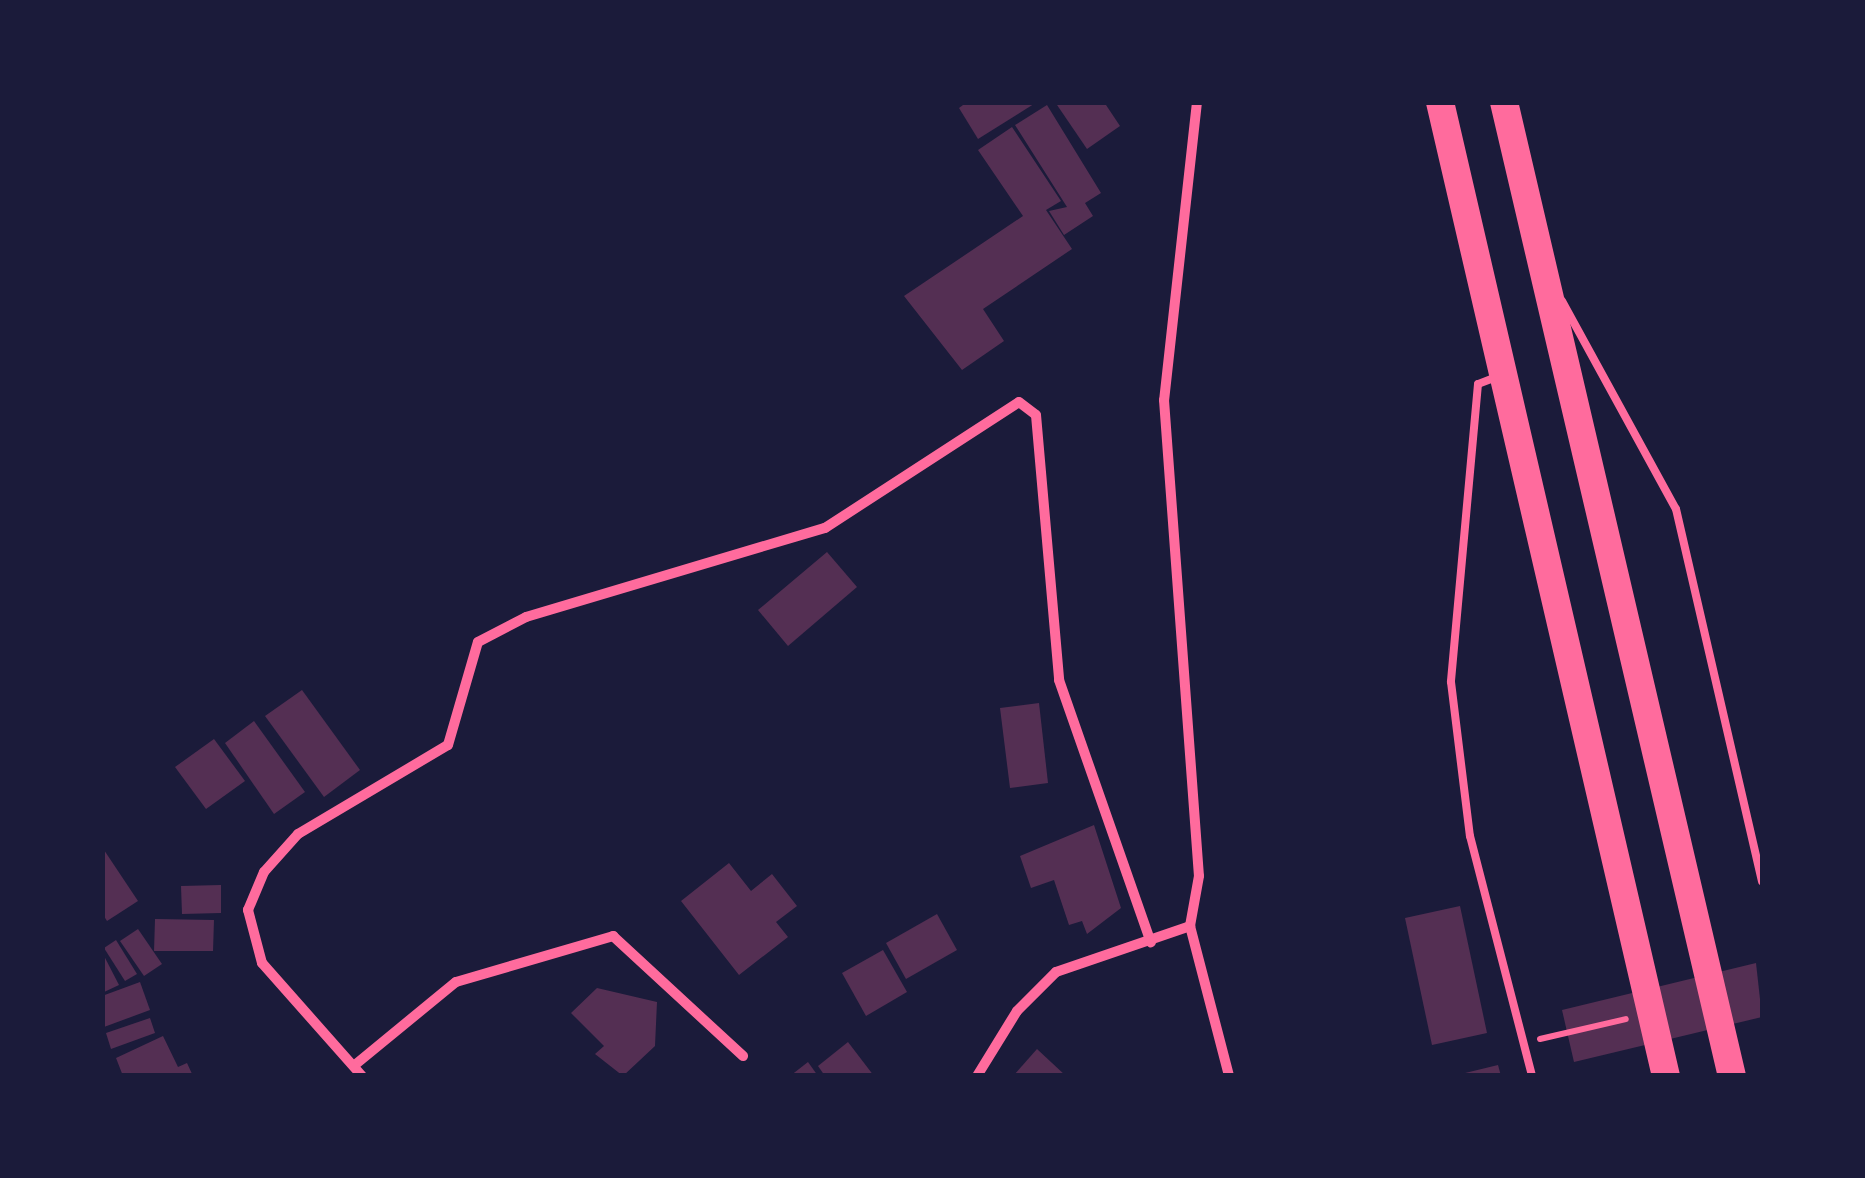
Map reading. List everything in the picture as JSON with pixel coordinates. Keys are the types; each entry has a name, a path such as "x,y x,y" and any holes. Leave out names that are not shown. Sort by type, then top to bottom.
{"highway":[{"path":"1440,102 1666,1076"},
{"path":"1504,102 1552,284 1732,1076"}],"street":[{"path":"1197,102 1164,400 1199,876 1190,926 1229,1076"},
{"path":"362,1076 356,1064 262,963 248,910 264,872 298,834 448,745 478,642 526,617 825,528 1018,402 1036,415 1058,680 1151,942"},
{"path":"977,1076 1017,1012 1056,972 1190,926"},
{"path":"356,1064 469,975 613,936 743,1056"}],"lane":[{"path":"1552,284 1676,509 1762,881"},
{"path":"1504,375 1478,384 1452,682 1470,836 1532,1076"}],"path":[{"path":"1523,1043 1652,1013"}],"building":[{"path":"967,102 1037,102 978,139 959,108"},
{"path":"1055,102 1104,102 1120,126 1087,149"},
{"path":"1047,105 1101,193 1085,203 1093,216 1064,235 1049,211 1067,207 1015,125"},
{"path":"1012,127 1061,201 1046,210 1072,249 983,309 1004,341 962,370 904,296 1023,216 978,150"},
{"path":"827,552 857,587 788,646 758,610"},
{"path":"302,690 360,770 324,797 265,716"},
{"path":"1039,703 1048,783 1010,788 1000,708"},
{"path":"254,721 305,792 274,814 225,743"},
{"path":"214,739 245,781 206,809 175,767"},
{"path":"1094,825 1121,908 1087,934 1082,921 1069,925 1054,880 1031,888 1020,856"},
{"path":"102,847 138,901 107,921 102,913"},
{"path":"729,863 751,891 772,874 797,906 776,922 788,937 739,975 681,901"},
{"path":"221,885 221,913 182,914 181,886"},
{"path":"1460,906 1487,1033 1432,1045 1405,918"},
{"path":"937,914 957,950 906,979 886,943"},
{"path":"155,919 214,920 213,951 154,951"},
{"path":"138,929 162,964 144,976 120,941"},
{"path":"116,940 137,974 125,981 104,948"},
{"path":"883,950 907,992 866,1016 842,973"},
{"path":"102,952 119,985 102,993"},
{"path":"1756,963 1762,1017 1574,1062 1562,1010"},
{"path":"140,982 150,1010 104,1027 102,996"},
{"path":"597,988 657,1002 655,1046 623,1076 595,1054 604,1046 571,1013"},
{"path":"150,1018 155,1033 111,1049 106,1033"},
{"path":"163,1036 178,1067 187,1063 193,1076 123,1076 116,1058"},
{"path":"848,1042 874,1076 825,1076 818,1066"},
{"path":"1037,1049 1066,1076 1013,1076"},
{"path":"808,1062 818,1076 790,1076"},
{"path":"1498,1065 1501,1076 1461,1076 1461,1074"}]}
